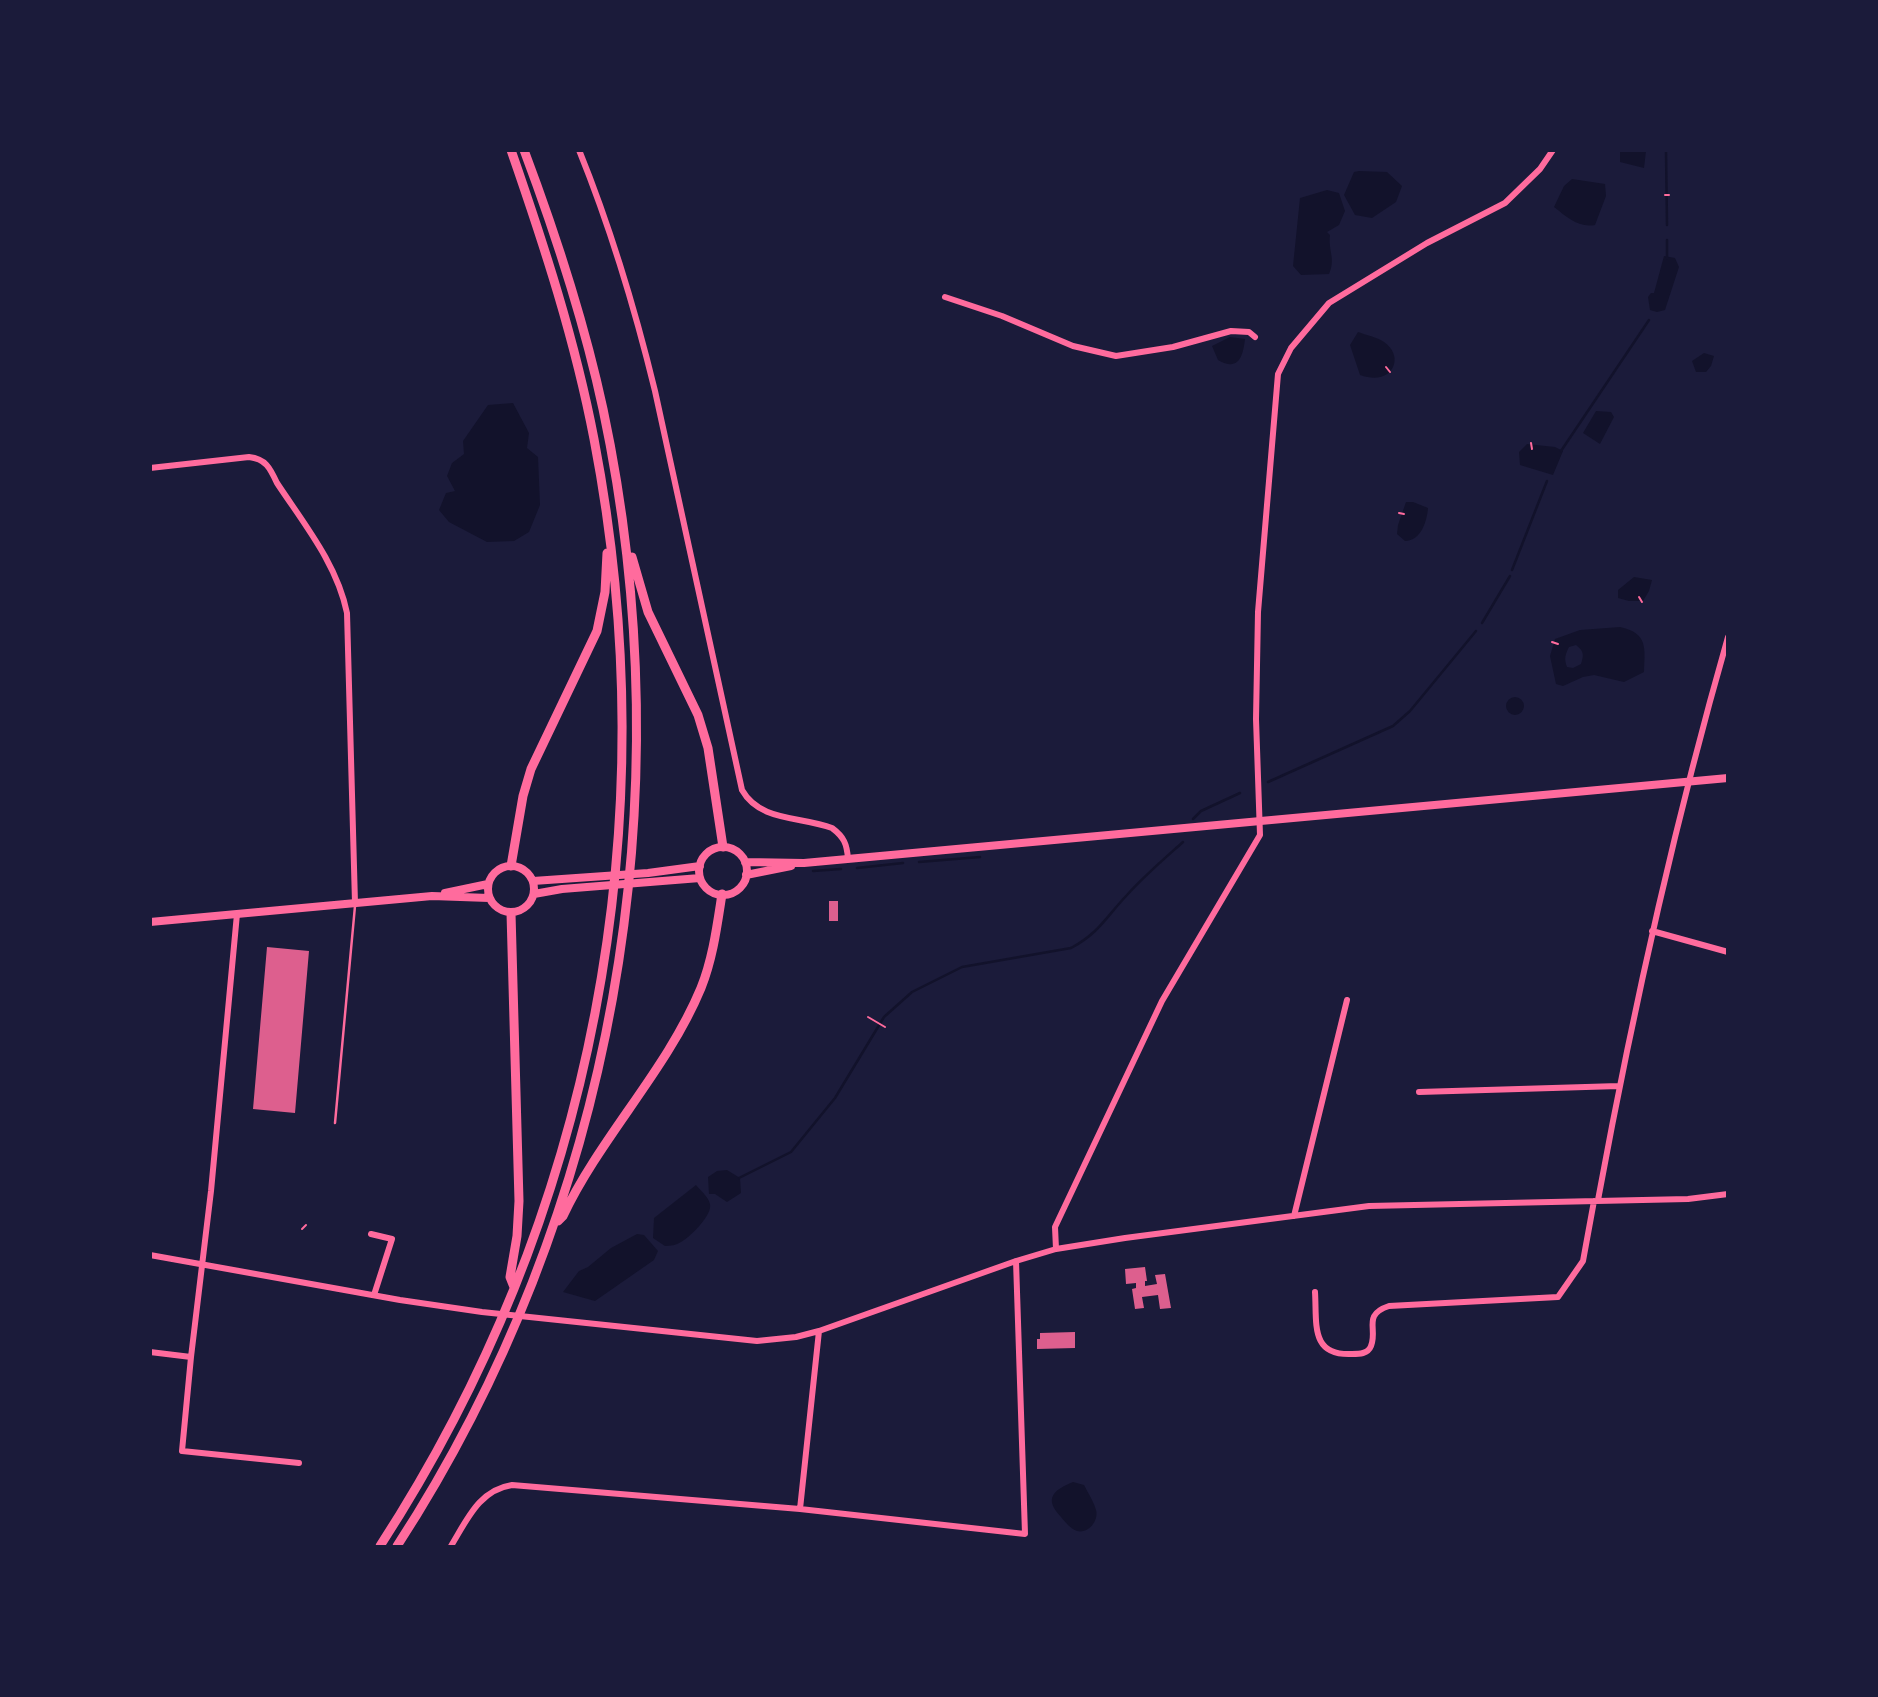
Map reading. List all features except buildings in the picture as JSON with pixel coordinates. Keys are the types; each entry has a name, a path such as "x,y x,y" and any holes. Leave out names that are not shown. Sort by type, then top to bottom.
{"main road":[{"path":"380,1546 451,1426 485,1356 550,1192 577,1099 593,1030 612,915 620,830 623,740 617,593 594,436 569,334 510,150"},
{"path":"397,1546 447,1465 485,1392 516,1326 554,1225 580,1144 607,1032 618,977 630,875 637,787 637,685 631,589 622,517 603,410 584,331 558,243 524,150"},
{"path":"622,517 648,612 698,715 708,748 723,847"},
{"path":"512,866 523,796 531,769 597,631 606,579 608,524"},
{"path":"746,874 804,863 1727,778"},
{"path":"723,847 736,851 745,862 744,881 735,891 722,894 709,890 700,878 700,866 706,854 723,847"},
{"path":"745,862 804,863"},
{"path":"512,866 525,870 533,881 534,894 528,905 517,912 500,910 489,898 488,884 499,869 512,866"},
{"path":"647,877 700,866"},
{"path":"533,881 700,878"},
{"path":"534,894 599,881"},
{"path":"150,922 432,896 488,884"},
{"path":"554,1225 563,1216 584,1177 685,1021 710,959 722,894"},
{"path":"432,896 489,898"},
{"path":"511,913 519,1201 517,1236 510,1277 514,1287"}],"street":[{"path":"579,150 619,259 639,325 742,790 747,800 762,811 832,828 841,834 846,843 848,859"},
{"path":"1056,1249 1055,1227 1138,1049 1162,1001 1260,835 1256,719 1258,612 1279,374 1291,348 1329,303 1427,243 1505,203 1540,169 1553,150"},
{"path":"945,297 1002,316 1073,346 1116,356 1183,345 1231,331 1249,332 1255,337"},
{"path":"150,468 260,458 270,467 277,483 333,568 347,613 355,903"},
{"path":"1315,1292 1318,1338 1326,1348 1337,1354 1363,1353 1371,1345 1373,1318 1376,1313 1389,1306 1558,1297 1583,1261 1652,931 1727,637"},
{"path":"237,914 211,1191 182,1451 299,1463"},
{"path":"1652,931 1727,952"},
{"path":"1294,1216 1347,1000"},
{"path":"1419,1092 1619,1086"},
{"path":"150,1255 482,1312 757,1341 819,1331 1056,1249 1369,1206 1688,1199 1727,1194"},
{"path":"371,1234 392,1239 374,1295"},
{"path":"451,1546 479,1502 495,1489 512,1486 800,1509 1025,1534 1016,1261"},
{"path":"800,1509 819,1331"},
{"path":"150,1352 191,1357"}],"lane":[{"path":"335,1123 355,903"}],"path":[{"path":"1386,367 1390,372"},
{"path":"1531,443 1532,449"},
{"path":"1399,513 1404,514"},
{"path":"1639,597 1642,602"},
{"path":"1552,642 1559,644"},
{"path":"868,1017 885,1027"},
{"path":"302,1229 306,1224"}],"shaded area":[{"path":"1620,151 1646,151 1644,168 1620,162"},
{"path":"1354,172 1387,172 1402,186 1396,202 1372,218 1355,215 1344,195"},
{"path":"1572,179 1605,184 1606,196 1595,225 1578,223 1554,207 1564,186"},
{"path":"1327,190 1339,193 1345,211 1339,225 1327,232 1330,235 1331,269 1329,274 1301,275 1293,266 1300,198"},
{"path":"1664,256 1675,258 1679,267 1665,310 1657,312 1650,310 1648,297 1654,293"},
{"path":"1358,332 1381,340 1391,348 1395,362 1387,374 1371,378 1360,375 1350,345"},
{"path":"1230,337 1245,339 1239,360 1231,364 1218,360 1212,346"},
{"path":"1704,353 1714,356 1711,366 1706,372 1696,372 1692,361"},
{"path":"513,403 529,433 527,448 538,457 540,505 529,532 514,541 487,542 449,522 439,510 446,493 455,491 447,476 452,463 464,454 463,441 488,405"},
{"path":"1596,411 1611,412 1614,417 1600,444 1583,433"},
{"path":"1527,444 1555,447 1563,451 1553,475 1520,465 1519,452"},
{"path":"1406,502 1428,508 1425,524 1419,534 1405,541 1397,534"},
{"path":"1634,577 1652,580 1643,601 1618,598 1618,590"},
{"path":"1620,627 1636,633 1643,643 1644,672 1624,682 1594,675 1563,686 1556,684 1550,656 1555,639 1580,630","holes":["1569,647 1579,647 1583,653 1581,664 1573,668 1567,667 1565,657"]},
{"path":"1511,697 1519,697 1524,706 1522,713 1511,715 1506,710 1506,702"},
{"path":"727,1170 740,1178 741,1193 727,1202 715,1194 709,1194 708,1177 717,1171"},
{"path":"696,1185 709,1202 709,1212 685,1240 665,1246 653,1238 654,1218"},
{"path":"637,1234 644,1235 658,1251 654,1260 595,1301 563,1292 579,1271 611,1248"},
{"path":"1073,1482 1084,1485 1097,1514 1092,1525 1081,1531 1068,1525 1052,1500 1056,1492"}],"waterway":[{"path":"1666,150 1667,225"},
{"path":"1667,240 1667,258"},
{"path":"1561,451 1649,320"},
{"path":"1512,570 1547,481"},
{"path":"1482,623 1510,576"},
{"path":"1268,782 1393,726 1410,711 1476,631"},
{"path":"1193,819 1201,811 1240,793"},
{"path":"739,1178 791,1152 835,1098 884,1017 912,992 962,967 1071,948 1095,930 1140,881 1183,842"},
{"path":"919,862 980,857"},
{"path":"857,868 903,863"},
{"path":"813,871 841,869"}]}
